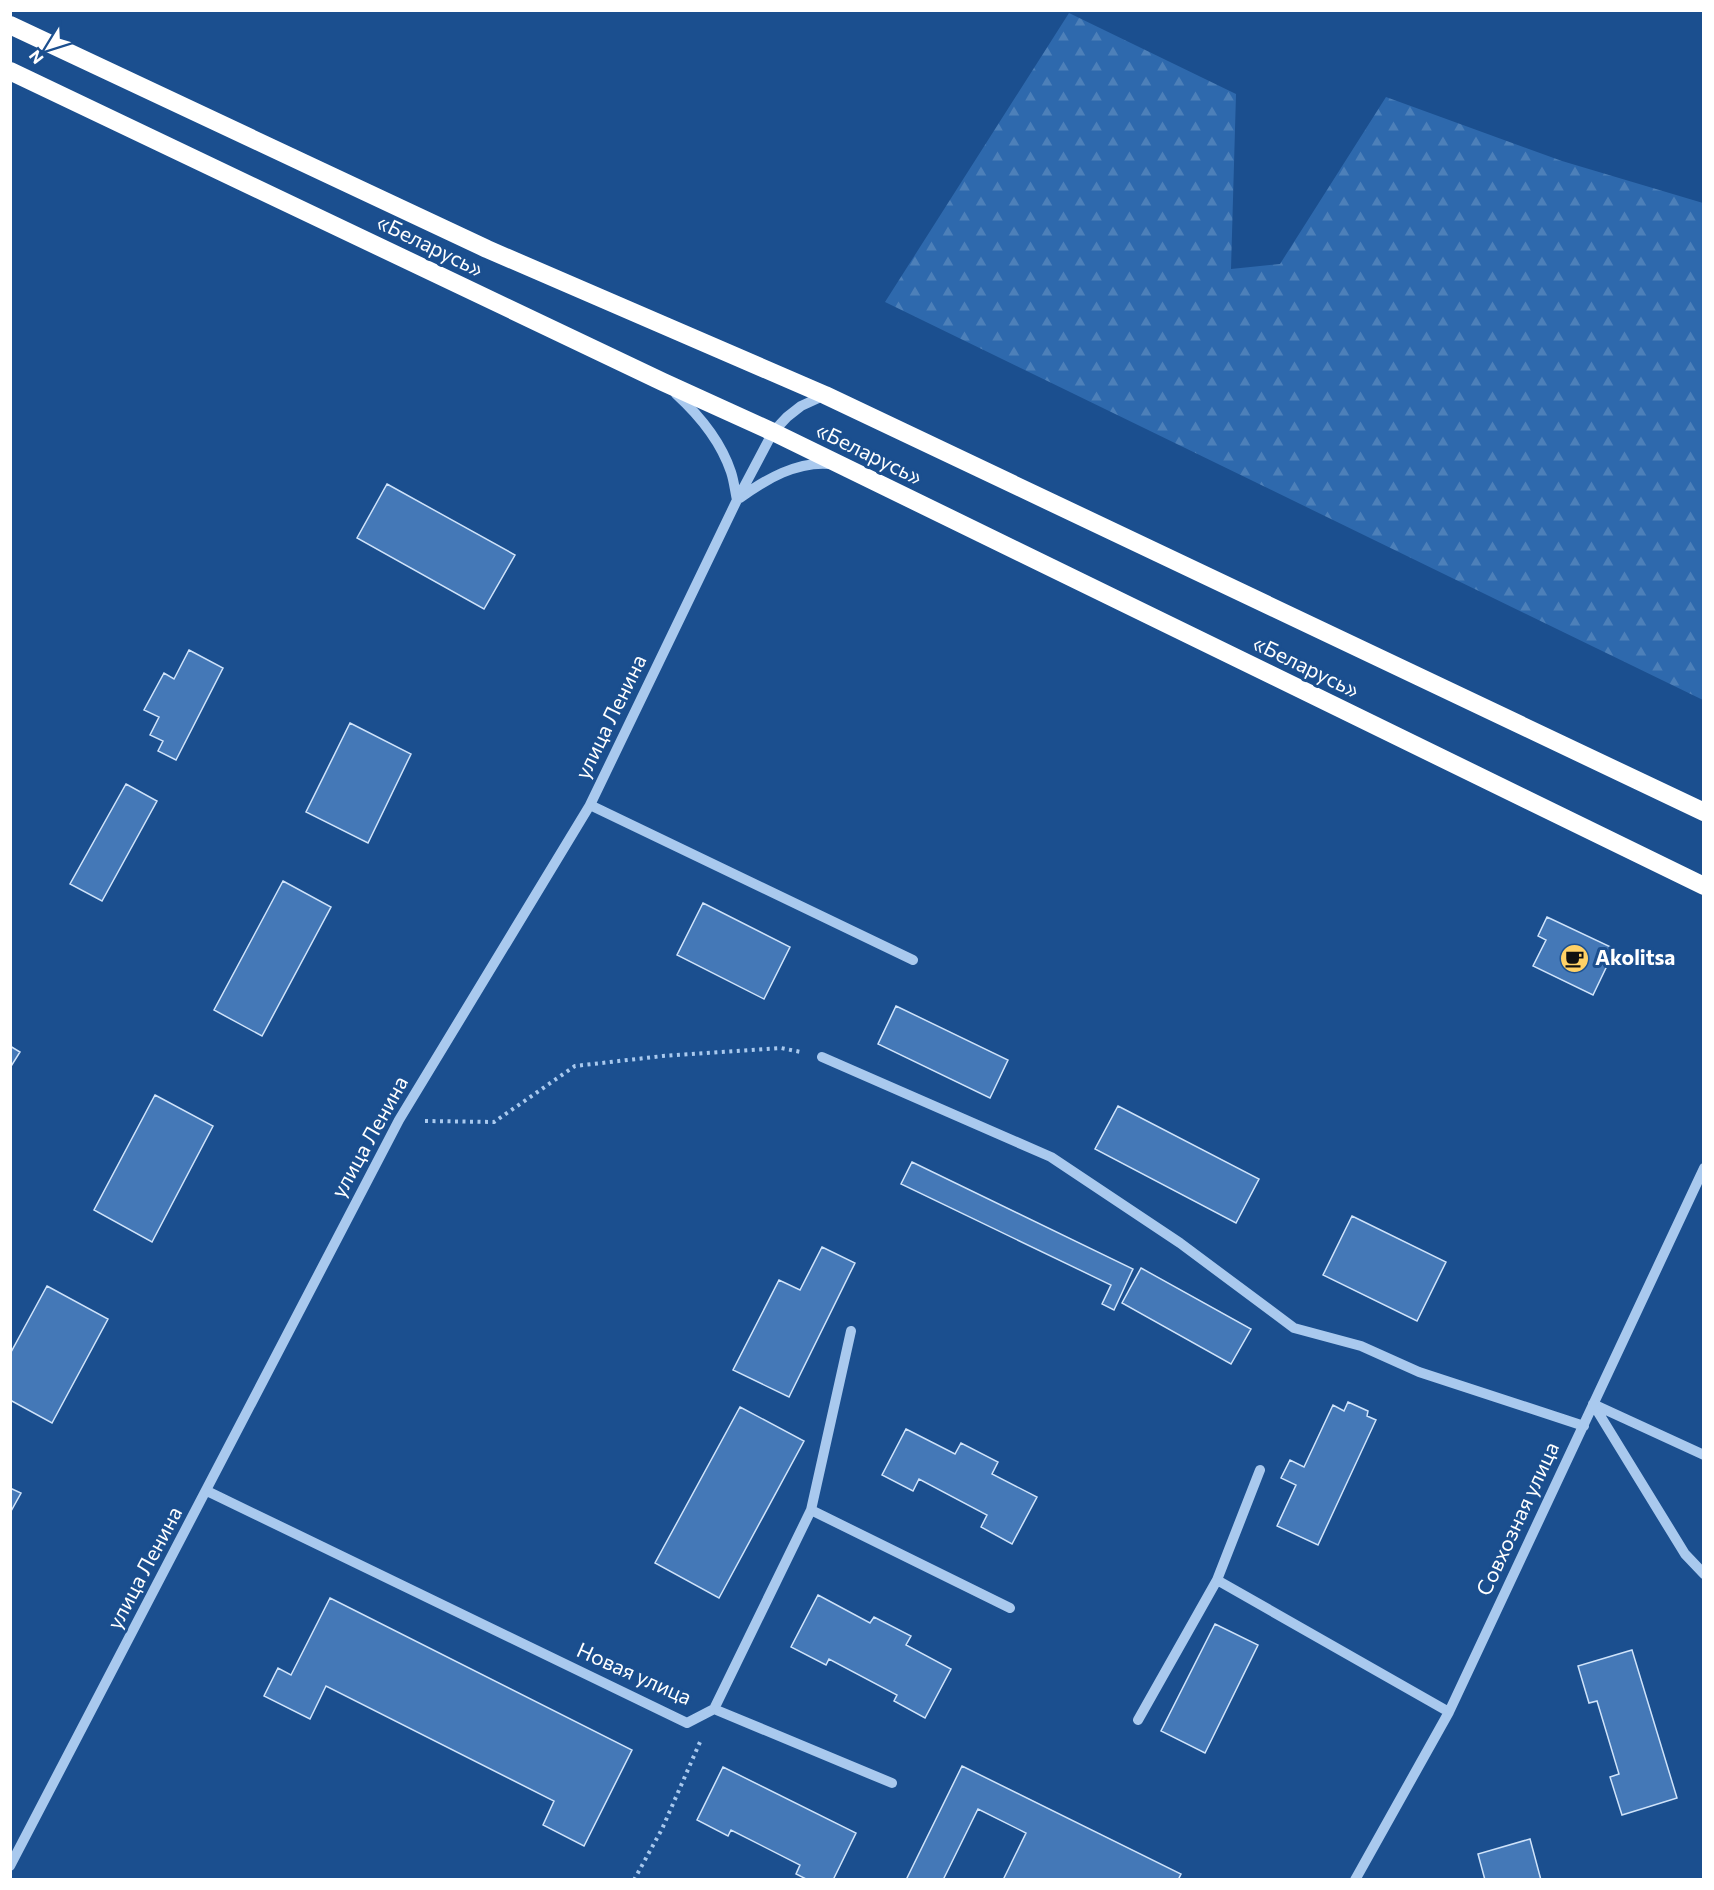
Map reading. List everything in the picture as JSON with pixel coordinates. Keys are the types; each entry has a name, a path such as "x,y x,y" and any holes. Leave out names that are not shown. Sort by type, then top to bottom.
{"highway":[{"name":"«Беларусь»","path":"10,25 487,249 825,395 1704,812"},
{"name":"«Беларусь»","path":"10,71 663,382 773,432 1704,886"}],"street":[{"path":"663,382 685,402 707,428 722,451 732,472 737,500 757,485 789,470 821,463 840,465"},
{"name":"улица Ленина","path":"10,1866 399,1120 590,804 737,500 773,432 794,411 825,395"},
{"path":"590,804 913,960"},
{"path":"822,1057 1051,1157 1180,1243 1294,1328 1361,1346 1419,1372 1584,1426"},
{"name":"Совхозная улица","path":"1355,1880 1449,1712 1704,1168"},
{"name":"Новая улица","path":"207,1491 687,1724 714,1709 811,1510 850,1331"},
{"path":"1593,1404 1704,1455"},
{"path":"1593,1404 1685,1554 1704,1574"},
{"path":"1138,1720 1216,1580 1260,1470"},
{"path":"811,1510 1010,1608"},
{"path":"1216,1580 1449,1712"},
{"path":"714,1709 892,1783"}],"path":[{"path":"399,1120 494,1122 575,1066 663,1056 781,1048 822,1057"},
{"path":"634,1880 662,1828 714,1709"}],"green space":[{"path":"1069,13 1236,94 1231,269 1280,264 1386,97 1562,161 1703,203 1703,700 885,302"}],"building":[{"path":"387,484 515,555 484,609 357,538"},
{"path":"189,650 223,668 176,760 158,751 163,741 150,735 159,717 144,710 164,673 174,679"},
{"path":"350,723 411,754 368,843 306,812"},
{"path":"126,784 157,801 102,901 70,884"},
{"path":"283,881 331,907 262,1036 214,1010"},
{"path":"703,903 790,947 764,999 677,955"},
{"name":"Akolitsa","path":"1547,917 1615,949 1593,995 1533,966 1546,940 1538,936"},
{"path":"896,1006 1008,1060 990,1098 878,1044"},
{"path":"10,1046 20,1052 10,1068"},
{"path":"155,1095 213,1126 152,1242 94,1210"},
{"path":"1118,1106 1259,1179 1236,1223 1095,1149"},
{"path":"912,1162 1133,1269 1114,1310 1102,1304 1111,1285 901,1184"},
{"path":"1352,1216 1446,1262 1417,1321 1323,1275"},
{"path":"822,1247 855,1263 789,1397 733,1370 779,1280 800,1290"},
{"path":"1141,1268 1251,1329 1231,1364 1122,1303"},
{"path":"47,1286 108,1319 52,1423 10,1400 10,1354"},
{"path":"1348,1402 1368,1411 1367,1416 1376,1420 1318,1545 1277,1526 1296,1485 1281,1478 1290,1460 1304,1467 1333,1405 1344,1411"},
{"path":"740,1407 804,1441 719,1598 655,1563"},
{"path":"906,1429 955,1454 961,1443 998,1462 992,1474 1037,1497 1012,1544 981,1527 987,1515 919,1479 913,1491 882,1475"},
{"path":"10,1488 21,1493 10,1513"},
{"path":"818,1595 870,1623 874,1617 911,1636 906,1645 951,1669 925,1718 894,1701 897,1695 829,1659 826,1665 791,1647"},
{"path":"330,1598 632,1750 584,1846 543,1825 554,1801 326,1686 310,1719 264,1696 278,1668 291,1675"},
{"path":"1215,1624 1258,1645 1205,1753 1161,1731"},
{"path":"1632,1650 1677,1798 1622,1815 1610,1777 1619,1774 1597,1701 1589,1703 1578,1666"},
{"path":"962,1766 1181,1874 1178,1880 1003,1880 1026,1833 978,1809 943,1880 906,1880"},
{"path":"723,1767 856,1833 833,1880 808,1880 796,1874 800,1865 731,1830 728,1836 697,1820"},
{"path":"1530,1839 1541,1880 1485,1880 1478,1854"}],"place":[{"name":"Akolitsa","path":"1574,958"}]}
